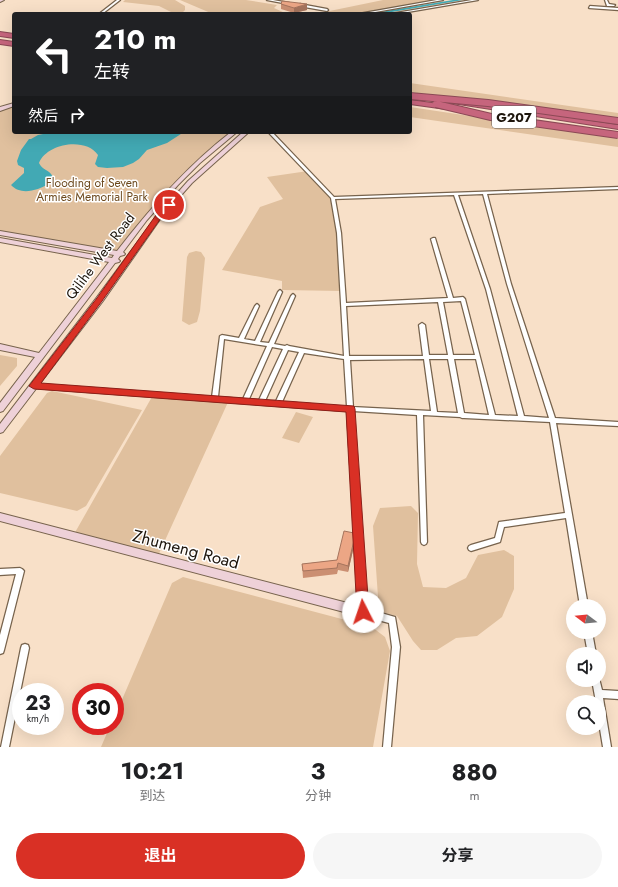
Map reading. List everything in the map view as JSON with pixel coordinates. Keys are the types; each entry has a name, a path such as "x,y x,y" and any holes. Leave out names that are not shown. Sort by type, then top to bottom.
{"highway":[{"path":"0,37 12,40"},
{"path":"412,95 618,126"},
{"name":"G207","path":"412,95 618,122"},
{"path":"412,101 436,104 491,117 618,133"},
{"name":"G207","path":"412,101 618,133"}],"street":[{"path":"103,12 119,0"},
{"path":"268,0 327,10"},
{"path":"371,12 442,0"},
{"path":"403,12 477,0"},
{"path":"606,0 608,5 618,6"},
{"path":"590,7 618,9"},
{"path":"0,109 12,105"},
{"name":"Qilihe West Road","path":"0,409 145,219 170,190 200,161 232,134"},
{"name":"Qilihe West Road","path":"0,430 159,217 190,182 244,134"},
{"path":"272,134 333,198 339,233 363,612 392,620 396,647 387,747"},
{"path":"333,198 484,194 618,188"},
{"path":"456,194 488,289 522,419"},
{"path":"484,194 509,284 553,421 583,599"},
{"path":"0,233 131,256"},
{"path":"433,239 451,300"},
{"path":"0,240 126,262"},
{"path":"257,343 280,292"},
{"path":"245,401 272,345 293,296"},
{"path":"343,305 463,300 494,417"},
{"path":"440,301 462,416"},
{"path":"241,340 257,306"},
{"path":"422,325 434,414"},
{"path":"215,399 222,337 347,358 478,357"},
{"path":"0,347 41,356"},
{"path":"261,403 287,347"},
{"path":"278,404 302,350"},
{"path":"34,386 351,409 618,424"},
{"path":"420,413 424,542"},
{"path":"471,548 498,540 501,524 569,514"},
{"name":"Zhumeng Road","path":"0,517 363,612"},
{"path":"0,572 20,571 0,650"},
{"path":"5,747 26,648"},
{"path":"597,687 607,747"},
{"path":"598,694 618,695"}],"green space":[{"path":"125,0 175,0 185,6 185,10 183,12 171,12 159,6 123,2"},
{"path":"180,0 246,0 277,5 274,8 283,12 208,12"},
{"path":"383,0 444,0 376,12 325,12"},
{"path":"412,83 618,113 618,121 412,92"},
{"name":"Flooding of Seven Armies Memorial Park","path":"12,105 12,134 232,134 170,190 119,254 0,233 0,109"},
{"path":"412,107 618,138 618,147 412,117"},
{"path":"308,171 333,198 339,233 342,291 282,290 282,281 222,270 260,207 283,199 267,177"},
{"path":"196,251 201,252 205,258 200,311 197,322 189,325 182,321 187,257 189,253"},
{"path":"0,355 17,358 17,366 0,386"},
{"path":"52,391 142,410 86,506 77,511 0,493 0,456 47,393"},
{"path":"153,395 229,400 157,558 73,536"},
{"path":"296,412 313,417 299,443 282,438"},
{"path":"411,506 418,513 417,564 423,587 446,588 466,578 478,555 504,550 514,556 514,589 502,617 477,636 456,638 437,650 421,650 413,641 397,616 379,611 373,526 380,508"},
{"path":"183,577 372,627 385,637 390,651 373,747 101,747 106,735 124,735 124,695 172,583"}],"water":[{"path":"453,0 463,0 392,12 380,12"},
{"path":"181,134 167,143 147,150 139,159 123,167 98,167 95,164 98,155 92,149 85,146 76,144 58,147 43,156 39,163 53,177 49,184 35,190 20,190 11,185 24,173 24,168 18,165 17,161 21,150 29,139 38,135"}],"building":[{"path":"282,1 307,4 294,8 281,4"},
{"path":"344,531 354,533 354,540 348,566 338,563 337,568 303,571 302,564 337,560"}],"route":[{"path":"169,205 34,386 351,409 363,612"}]}
